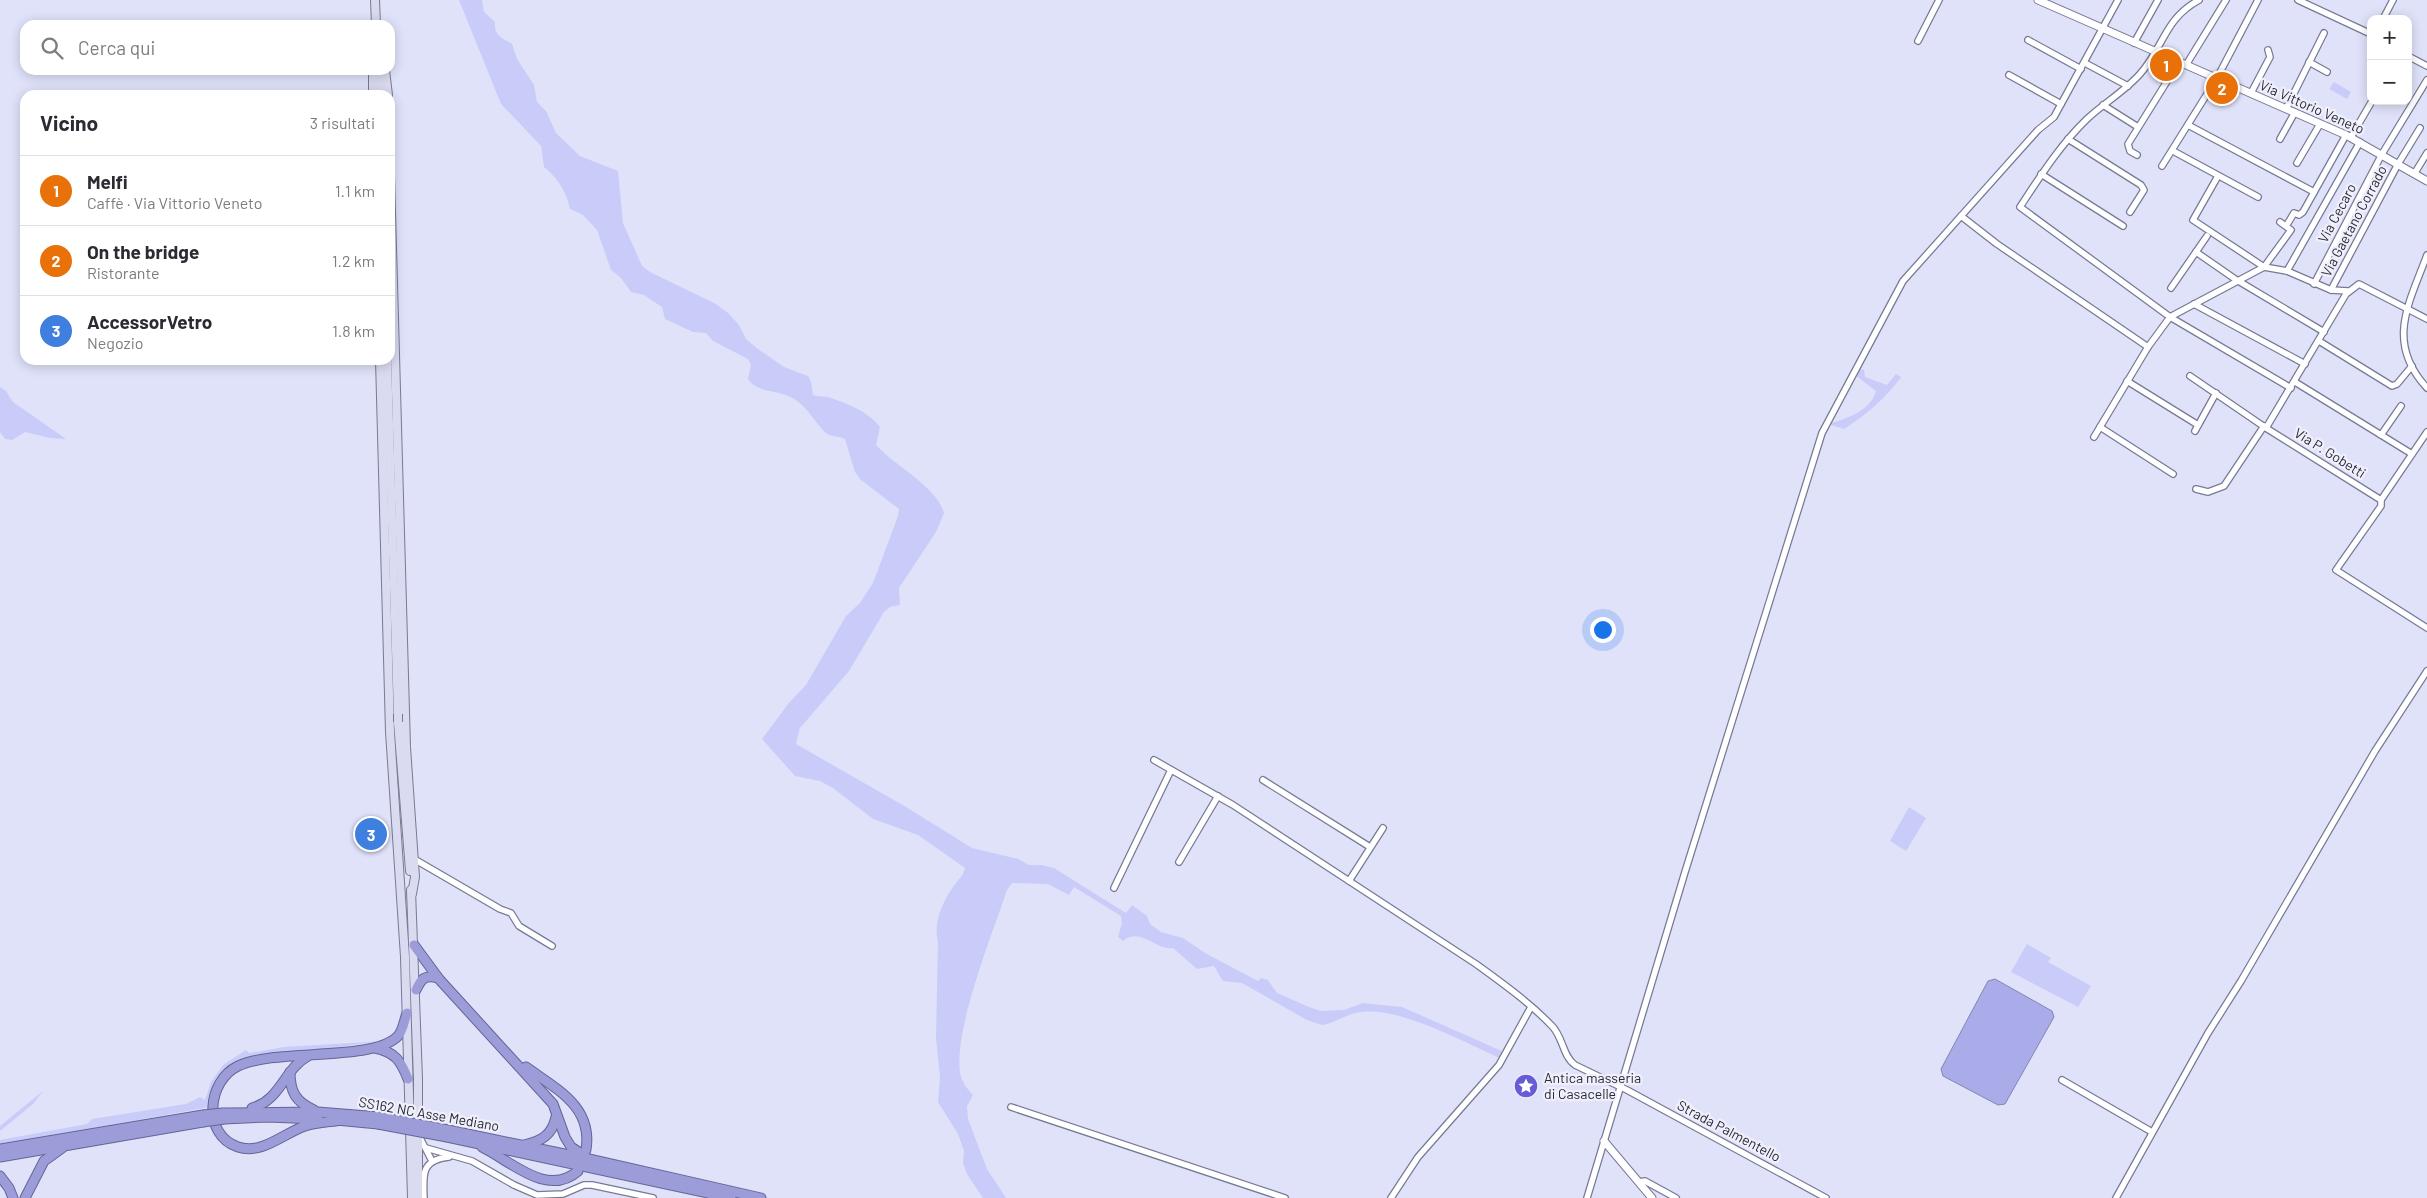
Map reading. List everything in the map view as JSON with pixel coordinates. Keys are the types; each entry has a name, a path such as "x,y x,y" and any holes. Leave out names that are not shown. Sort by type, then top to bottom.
{"highway":[{"path":"414,945 421,958 438,978 553,1104 556,1116 571,1147 588,1154 584,1118 576,1107 564,1095 513,1058"},
{"path":"416,990 420,981 427,976 438,978"},
{"path":"342,1120 304,1126 259,1148 249,1149 233,1145 218,1134 213,1116 215,1095 220,1081 229,1071 243,1064 262,1059 308,1056 372,1048 390,1043 398,1036 406,1013"},
{"path":"372,1048 393,1054 400,1060 408,1079"},
{"path":"241,1111 261,1106 272,1098 300,1060 308,1056"},
{"path":"290,1072 290,1084 298,1100 318,1112"},
{"name":"SS162 NC Asse Mediano","path":"223,1116 241,1111 318,1112 448,1134 588,1154 713,1190 731,1198"},
{"name":"SS162 NC Asse Mediano","path":"0,1149 223,1116 379,1121"},
{"path":"521,1145 546,1136 554,1125 556,1116"},
{"name":"SS162 NC Asse Mediano","path":"0,1157 203,1118"},
{"name":"SS162 NC Asse Mediano","path":"448,1134 468,1140 713,1190 758,1197"},
{"path":"468,1140 488,1150 540,1185 566,1182 578,1171"},
{"path":"25,1198 44,1160 58,1150 82,1141"},
{"path":"0,1176 9,1188 13,1198"}],"main road":[{"path":"374,20 376,4"},
{"path":"373,75 373,90"},
{"path":"380,75 381,90"},
{"path":"386,75 388,90"},
{"path":"380,365 398,720 412,894 416,990 418,1198"},
{"path":"387,365 398,720 414,859 415,876 412,894"},
{"path":"393,365 401,873 412,1198"}],"street":[{"path":"1918,41 1939,0"},
{"path":"1587,1198 1685,872 1822,433 1903,281 2038,130 2054,117 2118,0"},
{"path":"2134,43 2158,0"},
{"path":"2199,0 2181,13 2169,25 2145,68 2128,86 2103,104 2068,138 2052,157 2020,207 2170,317 2291,388"},
{"path":"2137,155 2130,151 2128,144 2226,0"},
{"path":"2162,166 2217,78 2258,0"},
{"path":"2298,0 2367,32"},
{"path":"2385,15 2393,0"},
{"name":"Via Vittorio Veneto","path":"2043,1 2134,43 2349,136 2415,172 2427,181"},
{"path":"2286,109 2324,33"},
{"path":"2028,40 2128,86"},
{"path":"2251,93 2270,57 2268,50"},
{"path":"2412,58 2427,66"},
{"path":"2309,62 2327,72"},
{"path":"2009,75 2061,104"},
{"name":"Via Cecaro","path":"2314,284 2382,154 2427,80"},
{"path":"2103,104 2138,127"},
{"path":"2288,223 2294,213 2299,216 2303,212 2369,105"},
{"path":"2280,139 2295,112"},
{"path":"2297,163 2320,124"},
{"path":"2188,125 2314,192"},
{"name":"Via Gaetano Corrado","path":"2331,290 2398,164 2420,128"},
{"path":"2068,138 2141,185 2144,190 2130,212"},
{"path":"2287,271 2360,142"},
{"path":"2175,152 2258,197"},
{"path":"2415,172 2427,153"},
{"path":"2041,174 2123,226"},
{"path":"2218,176 2193,220 2264,268 2287,271 2331,290 2348,291"},
{"path":"1961,216 1997,244 2148,347"},
{"path":"2094,437 2148,347 2170,317 2264,268 2291,230 2280,222"},
{"path":"2171,288 2207,236"},
{"path":"2196,252 2324,332"},
{"path":"2427,255 2424,273 2406,308 2404,318 2406,353 2412,366 2427,388"},
{"path":"2196,489 2211,492 2224,486 2295,382 2348,291 2359,284 2427,319"},
{"path":"2194,304 2305,364"},
{"path":"2319,341 2392,386 2397,384 2412,366"},
{"name":"Via P. Gobetti","path":"2190,376 2265,427 2381,500"},
{"path":"2127,381 2196,428 2216,393"},
{"path":"2295,382 2412,454"},
{"path":"2382,435 2401,406"},
{"path":"2100,427 2172,473 2175,466"},
{"path":"2427,432 2381,500 2381,506 2336,570 2427,628"},
{"path":"2116,1198 2208,1033 2241,981 2375,752 2427,671"},
{"name":"Strada Palmentello","path":"1154,760 1218,796 1476,964 1553,1026 1564,1045 1570,1062 1826,1198"},
{"path":"1114,888 1172,770"},
{"path":"1263,780 1370,847"},
{"path":"1179,862 1218,796"},
{"path":"1349,881 1382,828"},
{"path":"414,859 500,909 511,913 519,926 552,946"},
{"path":"1391,1198 1418,1157 1499,1065 1531,1008"},
{"path":"2062,1080 2152,1132"},
{"path":"1011,1107 1285,1198"},
{"path":"417,1132 432,1161"},
{"path":"1604,1141 1652,1198"},
{"path":"426,1148 472,1161 514,1185 539,1196 563,1194 584,1185 592,1185 653,1198"},
{"path":"424,1198 423,1177 426,1168 432,1161 453,1157"},
{"path":"1639,1182 1646,1181 1676,1198"}],"shaded area":[{"path":"459,0 482,0 484,12 495,22 497,33 512,44 517,59 534,85 537,102 546,111 556,133 580,156 618,171 623,223 642,266 650,272 716,304 728,313 739,325 746,339 758,349 784,367 808,376 813,395 828,397 842,402 869,416 880,427 876,445 933,494 940,503 944,513 936,532 899,588 900,605 890,607 884,612 849,671 800,728 796,744 906,807 972,848 1018,859 1029,865 1054,868 1126,913 1132,905 1147,916 1150,924 1161,932 1183,938 1205,953 1258,981 1261,978 1268,980 1277,993 1321,1011 1344,1010 1363,1003 1402,1007 1504,1052 1502,1059 1414,1020 1395,1015 1362,1012 1322,1025 1307,1020 1242,983 1223,981 1214,966 1197,969 1173,948 1167,948 1136,936 1123,941 1118,937 1122,923 1121,916 1074,887 1069,895 1048,884 1012,883 1007,890 968,1007 960,1054 960,1073 965,1085 973,1095 967,1106 968,1119 987,1169 1006,1198 983,1198 967,1174 963,1163 964,1151 958,1134 938,1102 940,1077 936,1038 937,928 942,906 965,868 918,835 873,819 833,788 820,781 795,776 762,739 788,704 806,685 846,616 860,603 873,583 899,509 861,480 855,472 845,439 826,433 803,406 794,399 752,384 748,379 751,365 748,359 713,341 706,333 693,332 665,319 662,307 644,295 631,292 621,278 611,270 597,230 583,215 570,209 561,185 544,167 541,146 501,104"},
{"path":"2334,82 2351,92 2347,99 2329,89"},
{"path":"1858,369 1864,370 1865,377 1887,385 1896,374 1901,377 1882,399 1852,424 1844,429 1831,425 1830,423 1857,413 1874,397 1876,391 1855,375"},
{"path":"0,387 6,391 13,402 66,439 50,438 25,432 12,440 5,439 0,432"},
{"path":"1909,807 1926,818 1906,851 1890,841"},
{"path":"2027,944 2051,958 2048,962 2091,986 2078,1007 2011,972"},
{"path":"1995,979 2052,1011 2054,1017 2005,1104 1998,1105 1943,1076 1941,1069 1988,981"},
{"path":"384,1041 301,1052 232,1067 210,1107 0,1145 0,1140 87,1124 92,1119 186,1104 200,1097 205,1100 211,1082 223,1065 246,1050 249,1053 284,1047"},
{"path":"43,1091 33,1104 0,1131 0,1126"}],"place":[{"name":"Melfi","path":"2166,65"},
{"name":"On the bridge","path":"2222,88"},
{"name":"AccessorVetro","path":"371,834"},
{"name":"Antica masseria di Casacelle","path":"1526,1086"}]}
